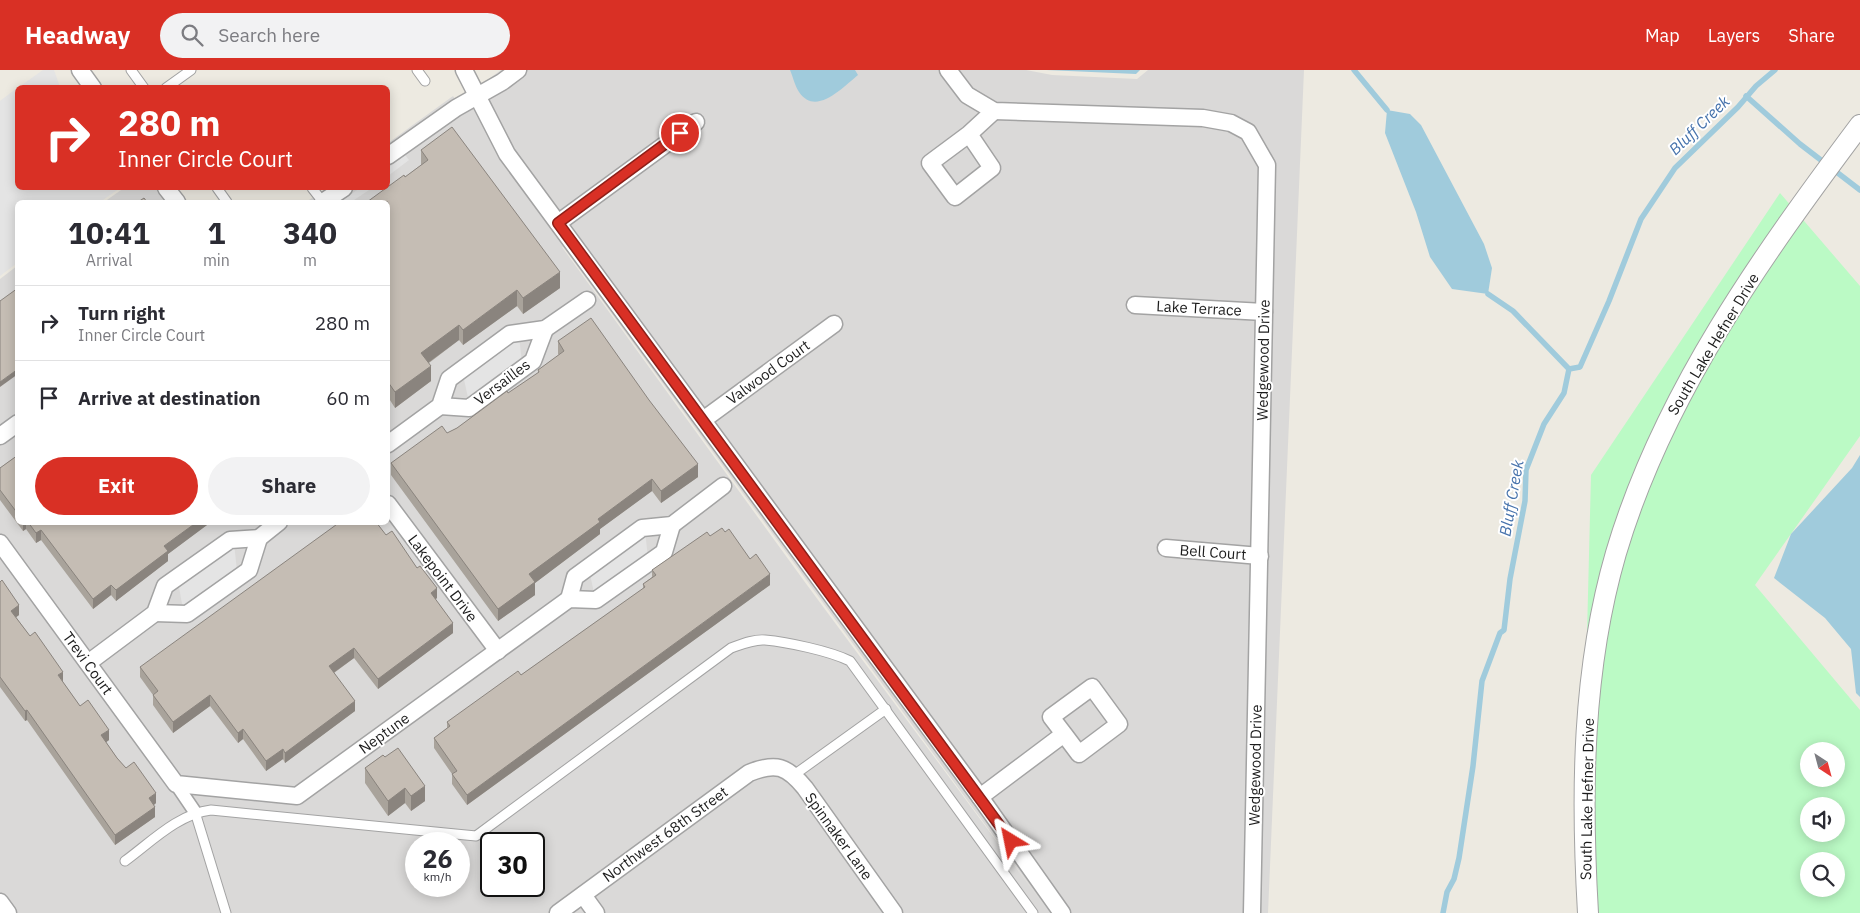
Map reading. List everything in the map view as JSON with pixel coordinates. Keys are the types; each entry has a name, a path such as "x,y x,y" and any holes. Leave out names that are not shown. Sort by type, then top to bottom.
{"street":[{"path":"80,70 91,85"},
{"path":"464,70 507,154 980,797 1062,913"},
{"path":"390,155 456,108 518,70"},
{"name":"Wedgewood Drive","path":"948,70 966,95 994,111 1204,118 1231,123 1248,132 1267,165 1252,913"},
{"path":"969,134 994,111"},
{"path":"558,223 696,122"},
{"name":"South Lake Hefner Drive","path":"1588,913 1584,768 1587,716 1602,612 1616,553 1640,483 1678,398 1757,269 1860,125"},
{"path":"168,190 175,200"},
{"path":"326,200 341,190"},
{"path":"390,436 440,406 449,379 510,334 545,329 587,300"},
{"name":"Lake Terrace","path":"1135,305 1264,312"},
{"name":"Valwood Court","path":"703,420 834,324"},
{"name":"Versailles","path":"440,406 469,408 533,361 545,329"},
{"path":"0,436 15,425"},
{"path":"672,524 664,552 596,600 569,599 575,577 582,571 642,528 672,524 723,486"},
{"name":"Lakepoint Drive","path":"390,507 498,652"},
{"path":"88,663 155,613 165,586 230,540 258,538 275,525"},
{"path":"155,613 187,614 249,570 258,538"},
{"name":"Trevi Court","path":"0,543 176,784"},
{"name":"Bell Court","path":"1166,548 1260,556"},
{"name":"Neptune","path":"176,784 297,796 569,599"},
{"path":"980,797 1064,734"},
{"name":"Spinnaker Lane","path":"777,766 794,775 894,913"},
{"name":"Northwest 68th Street","path":"558,913 749,772 762,767 777,766"},
{"path":"176,784 195,812"},
{"path":"583,895 596,913"},
{"path":"0,902 8,913"}],"lane":[{"path":"132,70 142,85"},
{"path":"170,85 191,70"},
{"path":"417,70 425,81"},
{"path":"218,190 225,200"},
{"path":"314,190 321,200"},
{"path":"125,861 180,820 195,812 210,810 476,836 731,648 764,639 844,658 857,670 1033,913"},
{"path":"794,775 886,709"},
{"path":"195,812 226,913"}],"shaded area":[{"path":"43,70 54,70 59,85 22,85"},
{"path":"501,70 1026,70 1052,75 1137,79 1148,70 1304,70 1268,913 0,913 0,279 15,268 15,525 390,525 390,200 309,200 324,190 390,190 390,142 453,96 457,102","holes":["562,247 563,247 1046,908 807,585"]},
{"path":"15,90 15,190 117,190 103,200 15,200 15,265 0,276 0,101"},
{"path":"405,155 409,160 390,174 390,166"},
{"path":"121,190 159,190 166,200 107,200"},
{"path":"357,190 369,190 354,200 343,200"},
{"path":"519,336 522,363 469,402 463,375"},
{"path":"645,531 648,558 595,597 589,570"},
{"path":"234,543 237,571 183,609 178,582"}],"green space":[{"path":"1780,193 1860,286 1860,436 1755,585 1860,710 1860,913 1580,913 1591,475"}],"water":[{"path":"790,70 855,70 858,75 829,97 813,102 806,99 799,92"},
{"path":"1046,70 1140,70 1136,74"},
{"path":"1387,110 1410,114 1421,125 1484,244 1492,268 1488,294 1452,289 1430,257 1416,212 1385,133"},
{"path":"1860,455 1860,697 1856,693 1851,649 1825,618 1774,578 1791,534 1852,468"}],"building":[{"path":"452,127 560,272 523,298 517,290 463,330 459,325 421,353 431,366 395,392 390,385 390,200 370,200 383,190 390,190 390,185 428,160 421,150"},
{"path":"15,290 15,371 0,382 0,301"},
{"path":"591,318 649,400 698,464 661,491 652,479 598,519 600,522 529,574 535,582 498,609 391,463 442,426 447,433 457,428 507,391 508,393 539,372 538,370 564,351 558,341"},
{"path":"15,457 15,510 0,490 0,468"},
{"path":"30,525 193,525 164,546 168,551 116,590 111,585 93,599 41,530 36,533"},
{"path":"336,525 378,525 386,535 392,531 417,568 420,566 437,588 431,593 453,623 378,679 354,648 329,666 355,701 285,753 283,749 266,761 243,729 238,733 210,695 173,722 153,695 158,691 140,667"},
{"path":"722,528 725,532 729,529 750,559 756,554 770,574 467,795 452,774 457,771 434,738 450,726 447,722 518,671 521,675 645,587 643,584 656,575 652,570 707,532 710,536"},
{"path":"2,580 19,605 11,611 30,636 35,632 63,672 58,675 80,706 88,700 109,730 101,735 117,758 126,768 134,762 156,793 149,798 155,807 115,835 27,710 25,711 0,677 0,582"},
{"path":"398,748 425,786 411,796 405,788 388,801 365,768 383,755 385,757"}],"waterway":[{"path":"1354,70 1387,110"},
{"name":"Bluff Creek","path":"1443,913 1447,892 1454,879 1459,858 1473,766 1482,681 1500,633 1504,630 1510,579 1525,501 1526,470 1544,424 1564,393 1569,369 1580,367 1609,301 1641,219 1675,168 1738,107 1756,86 1775,70"},
{"path":"1746,96 1800,144 1860,190"},
{"path":"1488,294 1513,311 1569,369"}],"route":[{"path":"680,133 558,223 1011,841"}]}
